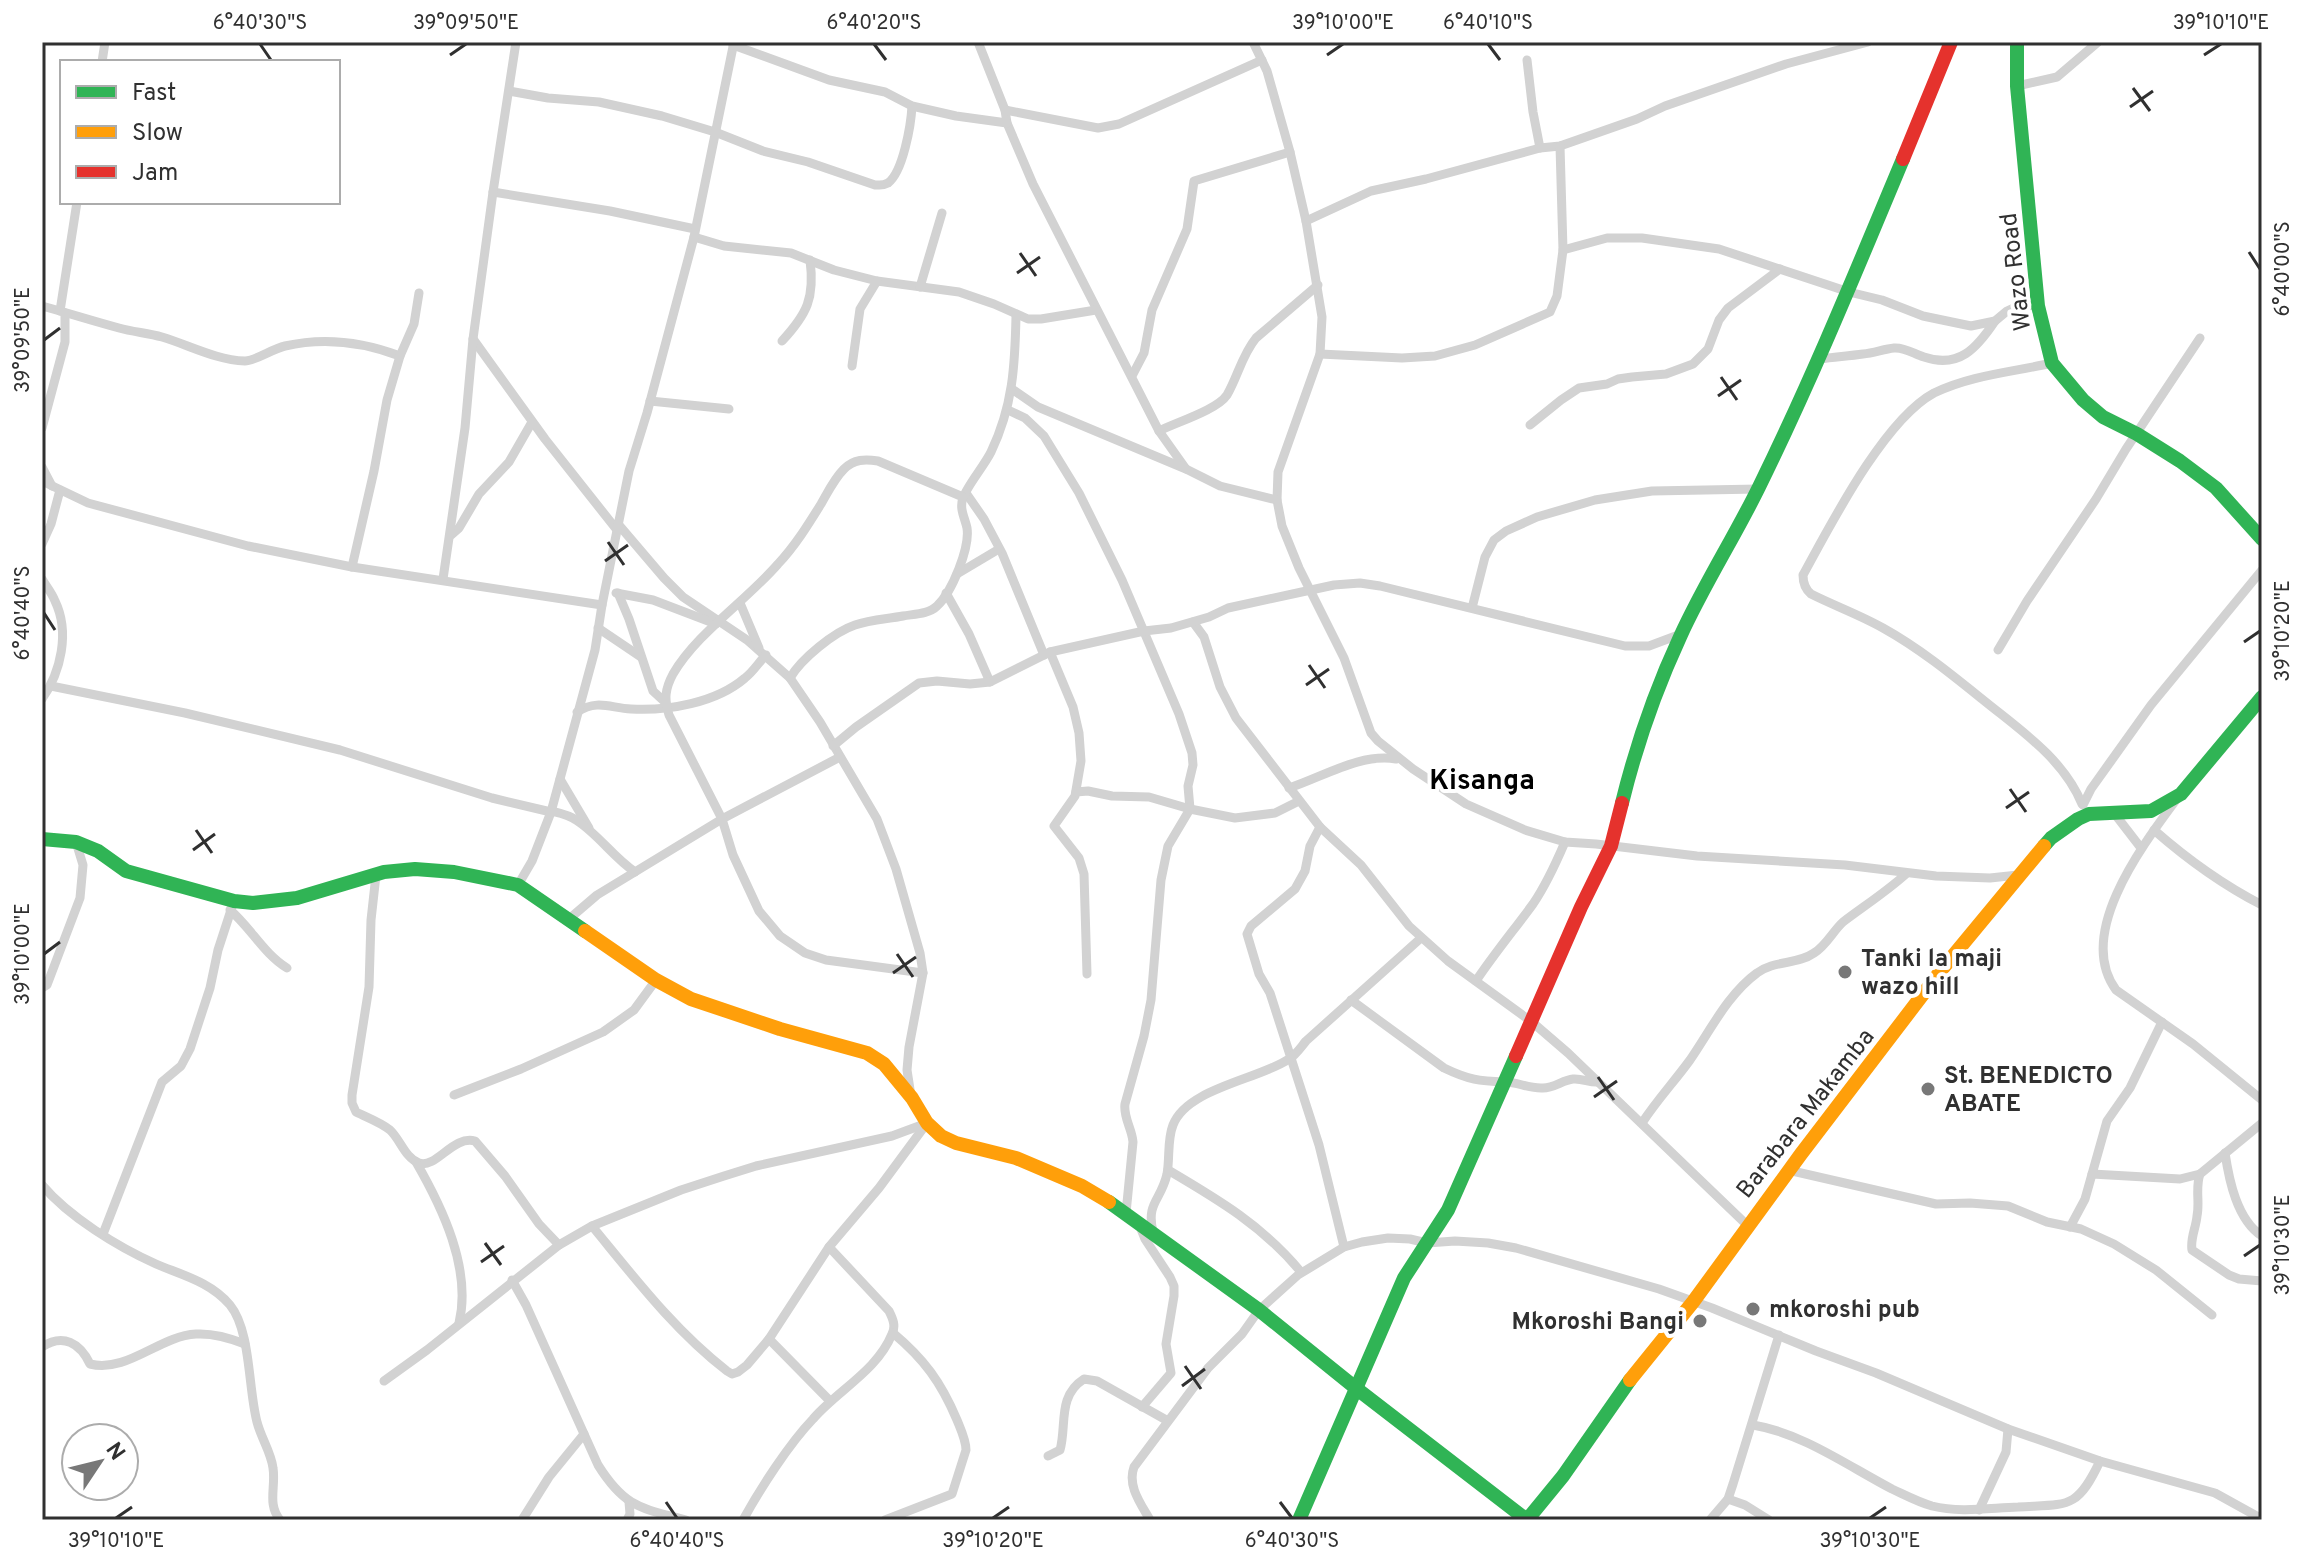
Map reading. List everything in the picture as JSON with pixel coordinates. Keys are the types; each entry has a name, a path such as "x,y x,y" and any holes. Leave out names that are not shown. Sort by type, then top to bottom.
{"street":[{"path":"443,579 465,428 473,339 516,42"},
{"path":"978,42 1033,184 1159,431 1186,469"},
{"path":"1253,42 1262,60 1290,152 1306,221 1322,317 1320,354 1278,472 1277,500 1282,526 1344,658 1371,733 1400,759 1466,804 1525,830 1565,842 1697,856 1845,865 1906,874 1969,878 2018,875"},
{"path":"1306,221 1371,191 1540,148 1560,146 1786,64 1868,42"},
{"path":"1299,1520 1404,1278 1448,1210 1581,907 1611,846 1634,755 1656,691 1681,634 1758,489 1820,359 1951,42"},
{"name":"Wazo Road","path":"2017,42 2017,86 2038,306 2052,363 2083,400 2103,417 2180,461 2216,488 2262,539"},
{"path":"2017,86 2057,77 2098,42"},
{"path":"518,885 532,861 551,811 595,650 629,471 694,233 733,44 829,80 885,92 912,106 1007,123"},
{"path":"1005,110 1098,128 1119,124 1262,60"},
{"path":"1527,60 1540,148"},
{"path":"509,91 599,102 662,116 875,185 891,181 911,127 912,106"},
{"path":"1320,354 1402,358 1435,356 1475,345 1550,312 1557,296 1563,250 1560,146"},
{"path":"1132,376 1144,353 1152,310 1187,229 1194,181 1290,152"},
{"path":"493,192 610,211 694,233 724,246 791,253 877,281 959,292 1028,319 1096,310"},
{"path":"42,428 65,342 62,312 77,204"},
{"path":"920,287 942,213"},
{"path":"1563,250 1607,238 1642,238 1719,249 1882,300 1923,316 1971,326 1995,321"},
{"path":"782,341 806,311 811,294 810,260"},
{"path":"1530,425 1579,388 1618,379 1666,374 1693,364 1708,349 1719,320 1728,308 1780,269"},
{"path":"852,366 860,309 877,281"},
{"path":"1159,431 1215,407 1226,395 1248,347 1318,285"},
{"path":"352,567 387,400 400,356 414,324 419,293"},
{"path":"1820,359 1895,348 1941,362 1953,360 1971,351 2007,311 2020,305 2038,306"},
{"path":"42,306 234,360 249,362 283,347 312,341 376,347 400,356"},
{"path":"790,678 799,664 842,631 864,623 924,612 939,604 946,593 965,554 964,495 990,455 1008,410 1016,316"},
{"path":"1998,650 2200,338"},
{"path":"473,339 532,422 664,578 683,597 763,652 790,678 803,694 877,819 920,953 923,973 909,1047 907,1070 912,1098"},
{"path":"2052,363 1953,385 1932,394 1913,408 1879,449 1803,575 1807,591 1883,627 1984,701 2054,760 2086,809 2151,705 2262,570"},
{"path":"1012,389 1038,407 1220,486 1277,500"},
{"path":"650,401 729,409"},
{"path":"1008,410 1025,418 1044,436 1079,493 1144,631 1192,753 1193,765 1188,786 1190,809 1168,846 1163,869 1151,1000 1125,1104 1133,1142 1126,1213"},
{"path":"450,536 459,528 479,494 509,462 532,422"},
{"path":"666,705 666,690 682,661 698,641 740,603 791,549 836,478 853,462 865,459 878,461 964,495 984,519 1073,707 1081,761 1076,792 1054,826 1079,858 1084,874 1087,974"},
{"path":"42,467 56,488 51,524 42,544"},
{"path":"42,481 88,503 248,546 352,567 602,605"},
{"path":"1472,608 1485,557 1494,540 1537,517 1595,500 1652,491 1758,489"},
{"path":"956,575 999,549"},
{"path":"42,579 57,603 62,641 59,665 42,699"},
{"path":"833,746 919,683 990,682 1047,654 1193,622 1228,608 1334,585 1360,583 1625,646 1649,646 1681,634"},
{"path":"604,592 653,600 718,623"},
{"path":"618,593 653,691 666,705 722,819 733,855 759,911 780,936 805,953 826,960 923,973"},
{"path":"946,593 969,634 990,682"},
{"path":"740,603 763,652"},
{"path":"1193,622 1204,637 1220,687 1236,718 1320,827 1361,865 1409,926 1532,1022 1747,1225"},
{"path":"598,628 641,657"},
{"path":"577,712 599,703 614,708 647,710 702,700 719,694 745,678 763,652"},
{"path":"51,686 185,713 340,750 492,798 551,811 575,819 635,872"},
{"name":"Barabara Makamba","path":"1527,1520 1943,968 2051,838 2086,809 2114,813 2151,811 2181,794 2262,697"},
{"path":"569,919 597,895 722,819 840,757"},
{"path":"1289,788 1358,762 1384,757 1400,759"},
{"path":"560,779 591,832"},
{"path":"1076,792 1149,797 1235,818 1275,813 1299,801"},
{"path":"2181,794 2141,848 2107,918 2103,965 2107,979 2116,990 2193,1044 2262,1100"},
{"path":"2114,813 2141,848"},
{"path":"1320,827 1310,846 1305,871 1295,889 1251,926 1247,934 1259,974 1270,993 1319,1145 1344,1247"},
{"path":"2154,830 2230,887 2262,905"},
{"path":"42,839 76,842 98,851 126,871 232,906 297,898 404,870 454,872 518,885 656,980 691,999 867,1053 884,1064 912,1098 927,1123 941,1136 956,1143 1016,1158 1057,1174 1126,1213 1259,1310 1527,1520"},
{"path":"42,988 47,985 80,898 83,865 76,842"},
{"path":"1476,981 1534,903 1565,842"},
{"path":"1642,1123 1739,989 1758,972 1815,953 1842,923 1886,893 1906,874"},
{"path":"376,875 369,987 352,1103 356,1112 389,1129 416,1162 440,1205 453,1244 461,1292 459,1323"},
{"path":"232,906 272,957 287,968"},
{"path":"103,1234 162,1082 181,1066 190,1049 208,997 232,906"},
{"path":"1153,1233 1150,1219 1152,1207 1164,1185 1170,1135 1180,1113 1220,1087 1290,1059 1421,938"},
{"path":"454,1095 603,1032 634,1010 656,980"},
{"path":"1351,1000 1444,1068 1462,1076 1529,1088 1544,1088 1573,1079 1598,1082"},
{"path":"2070,1227 2085,1199 2107,1121 2130,1088 2162,1022"},
{"path":"384,1381 512,1280 559,1245 592,1226 667,1195 756,1166 892,1136 927,1123"},
{"path":"592,1226 677,1326 732,1374 747,1365 769,1339 829,1247 879,1188 927,1123"},
{"path":"2092,1174 2180,1179 2200,1174 2262,1123"},
{"path":"416,1162 425,1164 464,1140 475,1141 559,1245"},
{"path":"2225,1153 2241,1210 2262,1236"},
{"path":"1168,1170 1215,1197 1267,1236 1301,1272"},
{"path":"1788,1170 1936,1204 2008,1206 2047,1222 2081,1229 2114,1244 2156,1270 2212,1315"},
{"path":"2200,1174 2192,1250 2229,1275 2262,1281"},
{"path":"42,1185 55,1200 103,1234 157,1264 196,1279 230,1306 245,1337 253,1405 273,1466 271,1505 280,1520"},
{"path":"1139,1223 1145,1239 1174,1286 1167,1334 1171,1373 1142,1407"},
{"path":"1150,1520 1137,1497 1131,1476 1134,1467 1208,1368 1242,1334 1278,1290 1301,1272 1344,1247 1388,1238 1516,1248 1659,1289 1876,1373 2008,1429 2100,1461 2215,1493 2262,1519"},
{"path":"743,1520 811,1420 861,1376 893,1333 894,1321 889,1311 829,1247"},
{"path":"512,1280 608,1481 629,1502 686,1520"},
{"path":"885,1520 952,1494 966,1450 956,1418 933,1372 917,1353 893,1333"},
{"path":"42,1347 58,1340 74,1343 84,1351 90,1364 102,1367 179,1337 196,1334 245,1344"},
{"path":"1710,1520 1728,1499 1779,1335"},
{"path":"769,1339 830,1401"},
{"path":"1048,1456 1060,1450 1063,1414 1074,1389 1084,1379 1097,1381 1168,1421"},
{"path":"1753,1425 1775,1429 1800,1440 1931,1506 1979,1510 2071,1502 2082,1494 2100,1461"},
{"path":"1979,1510 2006,1452 2008,1429"},
{"path":"522,1520 549,1477 584,1434"},
{"path":"1728,1499 1745,1505 1769,1520"},
{"path":"627,1520 629,1502"}],"traffic: fast":[{"path":"2017,42 2017,86 2038,306 2052,363 2083,400 2103,417 2180,461 2216,488 2262,539"},
{"path":"1622,803 1647,719 1671,657 1779,446 1903,159"},
{"path":"2044,846 2051,838 2089,814 2151,811 2181,794 2262,697"},
{"path":"42,839 76,842 98,851 126,871 234,901 253,903 297,898 384,872 415,869 454,872 518,885 585,931"},
{"path":"1299,1520 1404,1278 1448,1210 1516,1056"},
{"path":"1109,1202 1259,1310 1527,1520 1563,1476 1630,1380"}],"traffic: slow":[{"path":"1630,1380 1693,1302 1943,968 2044,846"},
{"path":"585,931 656,980 691,999 780,1029 867,1053 884,1064 912,1098 927,1123 941,1136 956,1143 1016,1158 1082,1186 1109,1202"}],"traffic: jam":[{"path":"1903,159 1951,42"},
{"path":"1516,1056 1611,846 1622,803"}],"place":[{"name":"Tanki la maji wazo hill","path":"1845,972"},
{"name":"St. BENEDICTO ABATE","path":"1928,1089"},
{"name":"mkoroshi pub","path":"1753,1309"},
{"name":"Mkoroshi Bangi","path":"1700,1321"}],"district":[{"name":"Kisanga","path":"1482,779"}]}
